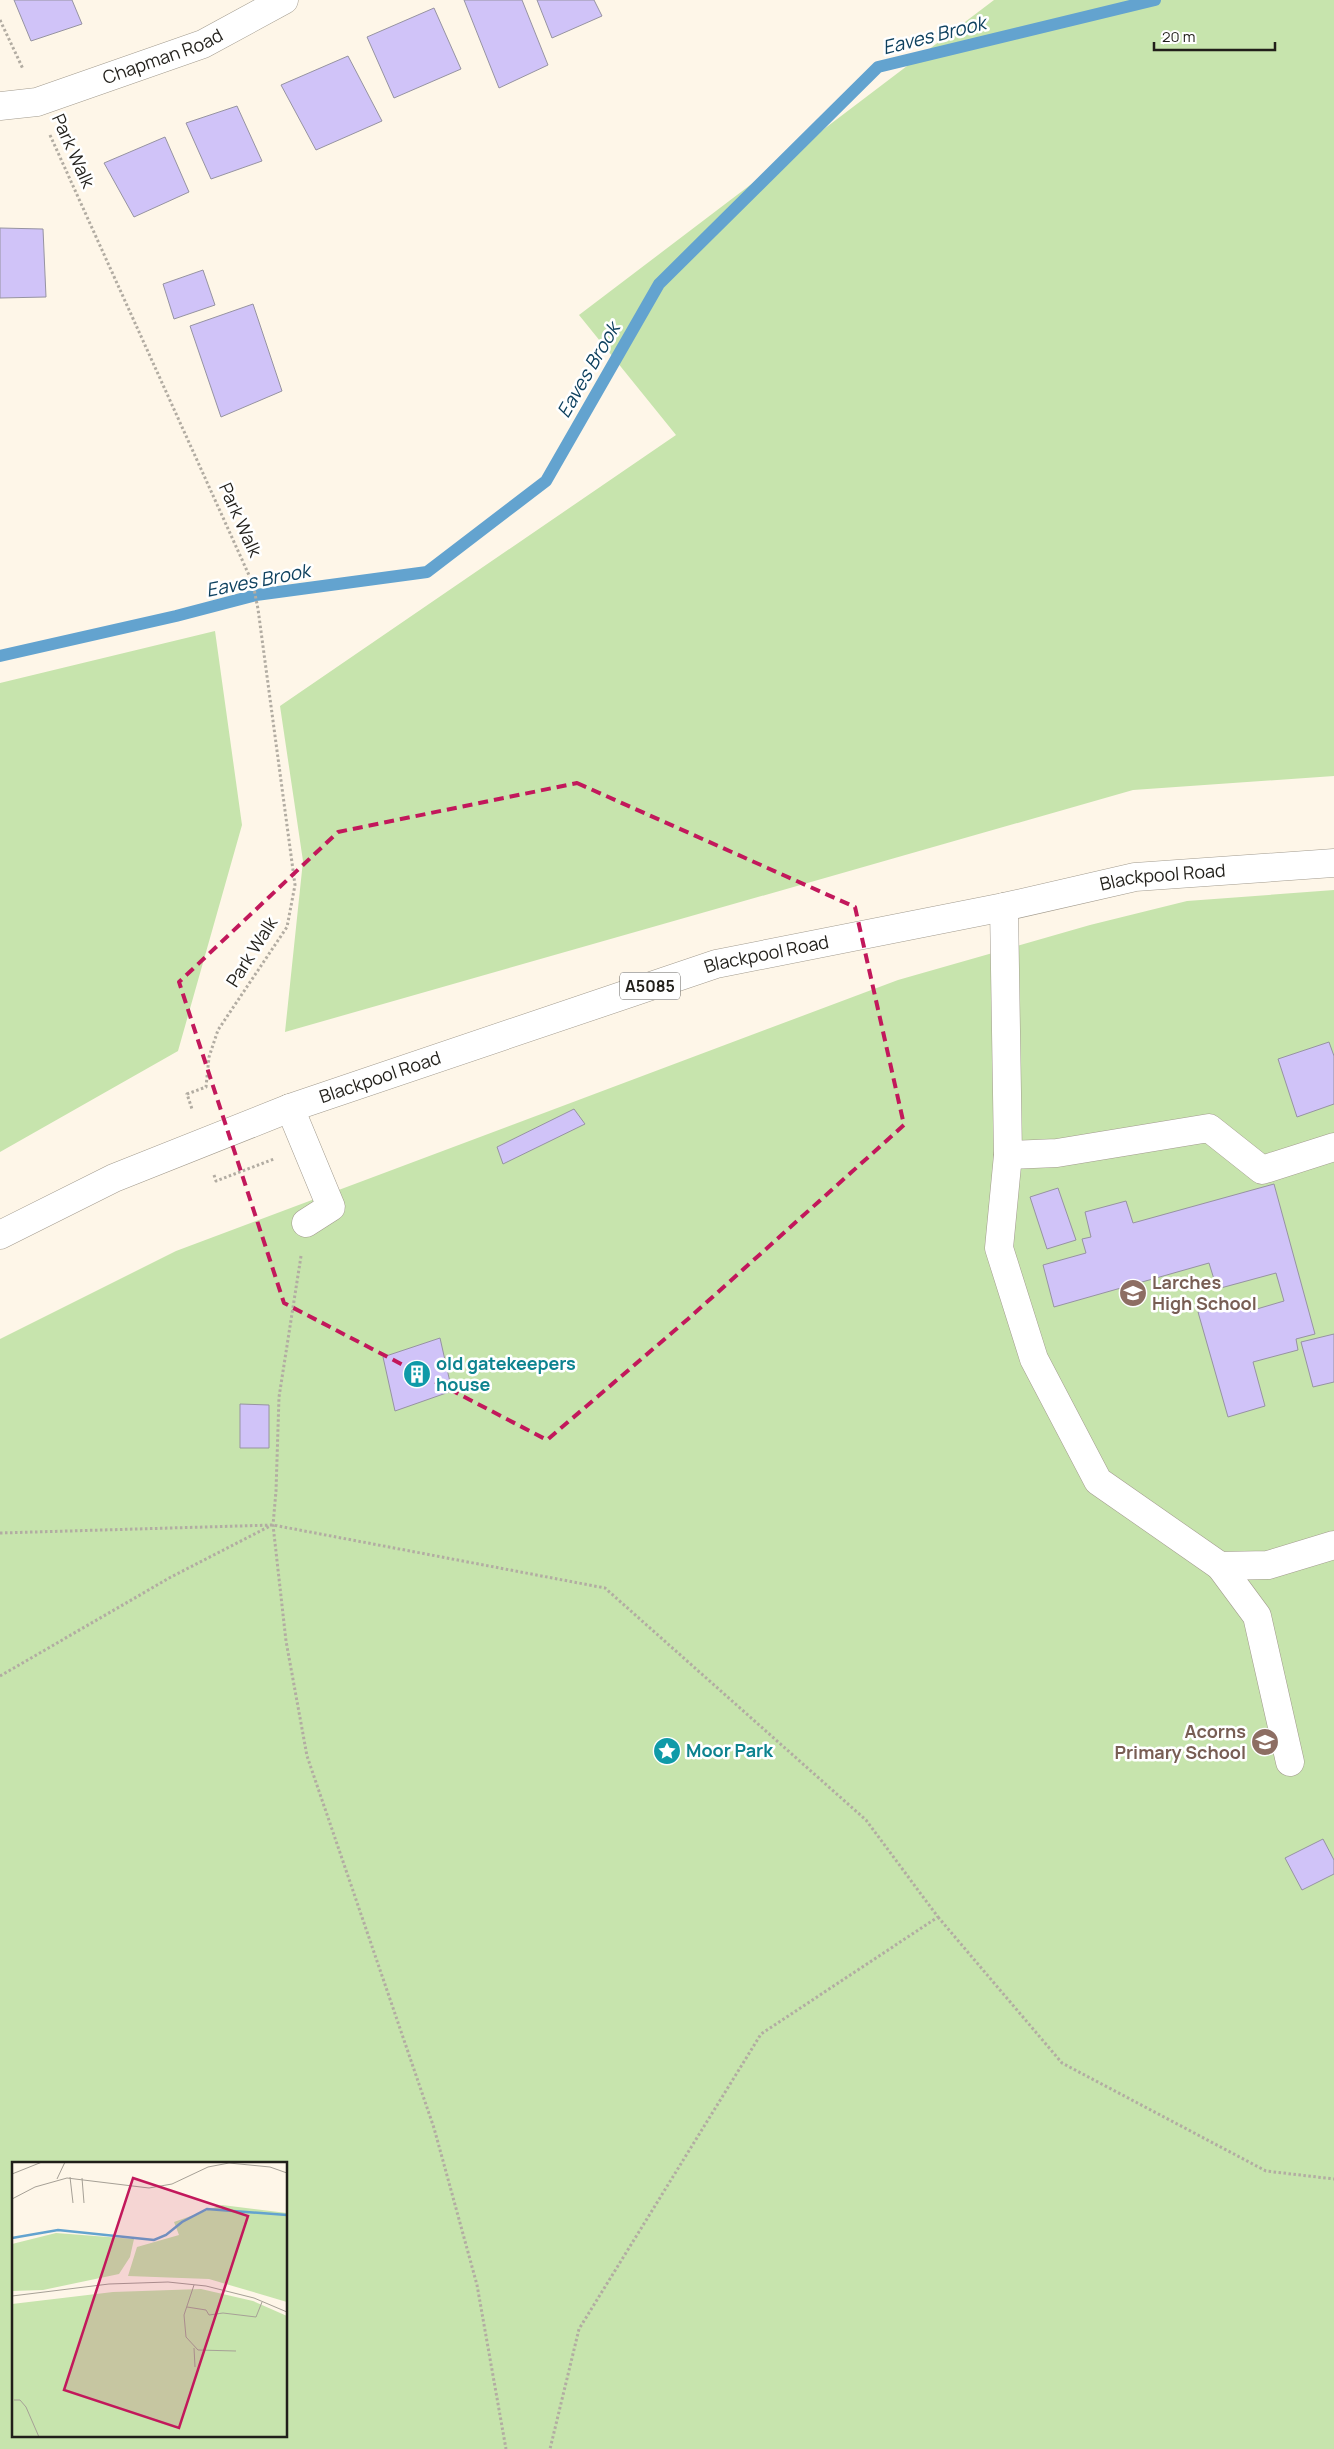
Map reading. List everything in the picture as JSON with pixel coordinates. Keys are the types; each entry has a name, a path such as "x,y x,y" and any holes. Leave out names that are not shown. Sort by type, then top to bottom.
{"main road":[{"name":"Chapman Road","path":"0,106 37,102 203,44 284,0"},
{"name":"Blackpool Road","path":"0,1235 114,1178 290,1108 716,964 1004,908 1135,877 1334,864"},
{"path":"1004,908 1008,1156 999,1248 1039,1368 1098,1481 1220,1566 1257,1616 1290,1762"},
{"path":"290,1108 330,1208 306,1222"},
{"path":"1008,1156 1057,1153 1209,1128 1262,1170 1334,1147"},
{"path":"1220,1566 1268,1566 1334,1545"}],"path":[{"name":"Park Walk","path":"0,20 37,102 45,126 253,584 258,609 295,885 287,927 218,1030 209,1057 206,1087 187,1094"},
{"path":"216,1181 281,1156"},
{"path":"306,1222 279,1397 273,1525 286,1641 306,1756 434,2128 477,2285 506,2449"},
{"path":"0,1676 171,1577 273,1525"},
{"path":"0,1534 273,1525 605,1588 866,1820 938,1917 1062,2063 1266,2171 1334,2179"},
{"path":"550,2449 579,2330 761,2034 938,1917"}],"highlighted area":[{"path":"577,783 855,907 904,1125 688,1319 547,1440 284,1303 179,982 338,832"}],"green space":[{"path":"994,0 1334,0 1334,776 1133,790 285,1032 303,861 280,706 676,435 579,315"},
{"path":"215,631 242,825 178,1051 0,1152 0,683"},
{"name":"Moor Park","path":"1334,890 1334,2449 0,2449 0,1339 176,1251 898,980 1090,925 1187,901"}],"building":[{"path":"14,0 72,0 82,24 31,41"},
{"path":"464,0 522,0 548,65 499,88"},
{"path":"537,0 594,0 602,16 552,38"},
{"path":"434,8 461,69 394,98 367,37"},
{"path":"348,56 382,121 316,150 281,85"},
{"path":"237,106 262,161 211,179 186,123"},
{"path":"165,137 189,192 134,217 104,163"},
{"path":"0,228 43,229 46,297 0,298"},
{"path":"203,270 215,305 174,319 163,284"},
{"path":"253,304 282,391 221,417 190,326"},
{"path":"1329,1042 1334,1056 1334,1104 1297,1117 1278,1059"},
{"path":"574,1109 585,1124 503,1164 497,1147"},
{"path":"1274,1184 1315,1334 1296,1339 1298,1350 1253,1362 1265,1406 1228,1417 1198,1312 1247,1299 1250,1311 1284,1301 1276,1273 1217,1289 1209,1263 1054,1307 1043,1265 1086,1253 1082,1239 1091,1237 1085,1212 1126,1201 1133,1223"},
{"path":"1058,1188 1076,1240 1047,1249 1030,1197"},
{"path":"1334,1334 1334,1382 1313,1387 1301,1342"},
{"name":"old gatekeepers house","path":"440,1338 452,1391 395,1411 383,1357"},
{"path":"240,1404 269,1405 269,1448 240,1448"},
{"path":"1323,1839 1334,1860 1334,1874 1302,1890 1285,1858"}],"waterway":[{"name":"Eaves Brook","path":"0,656 176,616 256,595 427,572 546,481 659,284 878,67 1155,0"}],"place":[{"name":"Larches High School","path":"1133,1293"},
{"name":"old gatekeepers house","path":"417,1374"},
{"name":"Acorns Primary School","path":"1265,1742"},
{"name":"Moor Park","path":"667,1751"}]}
